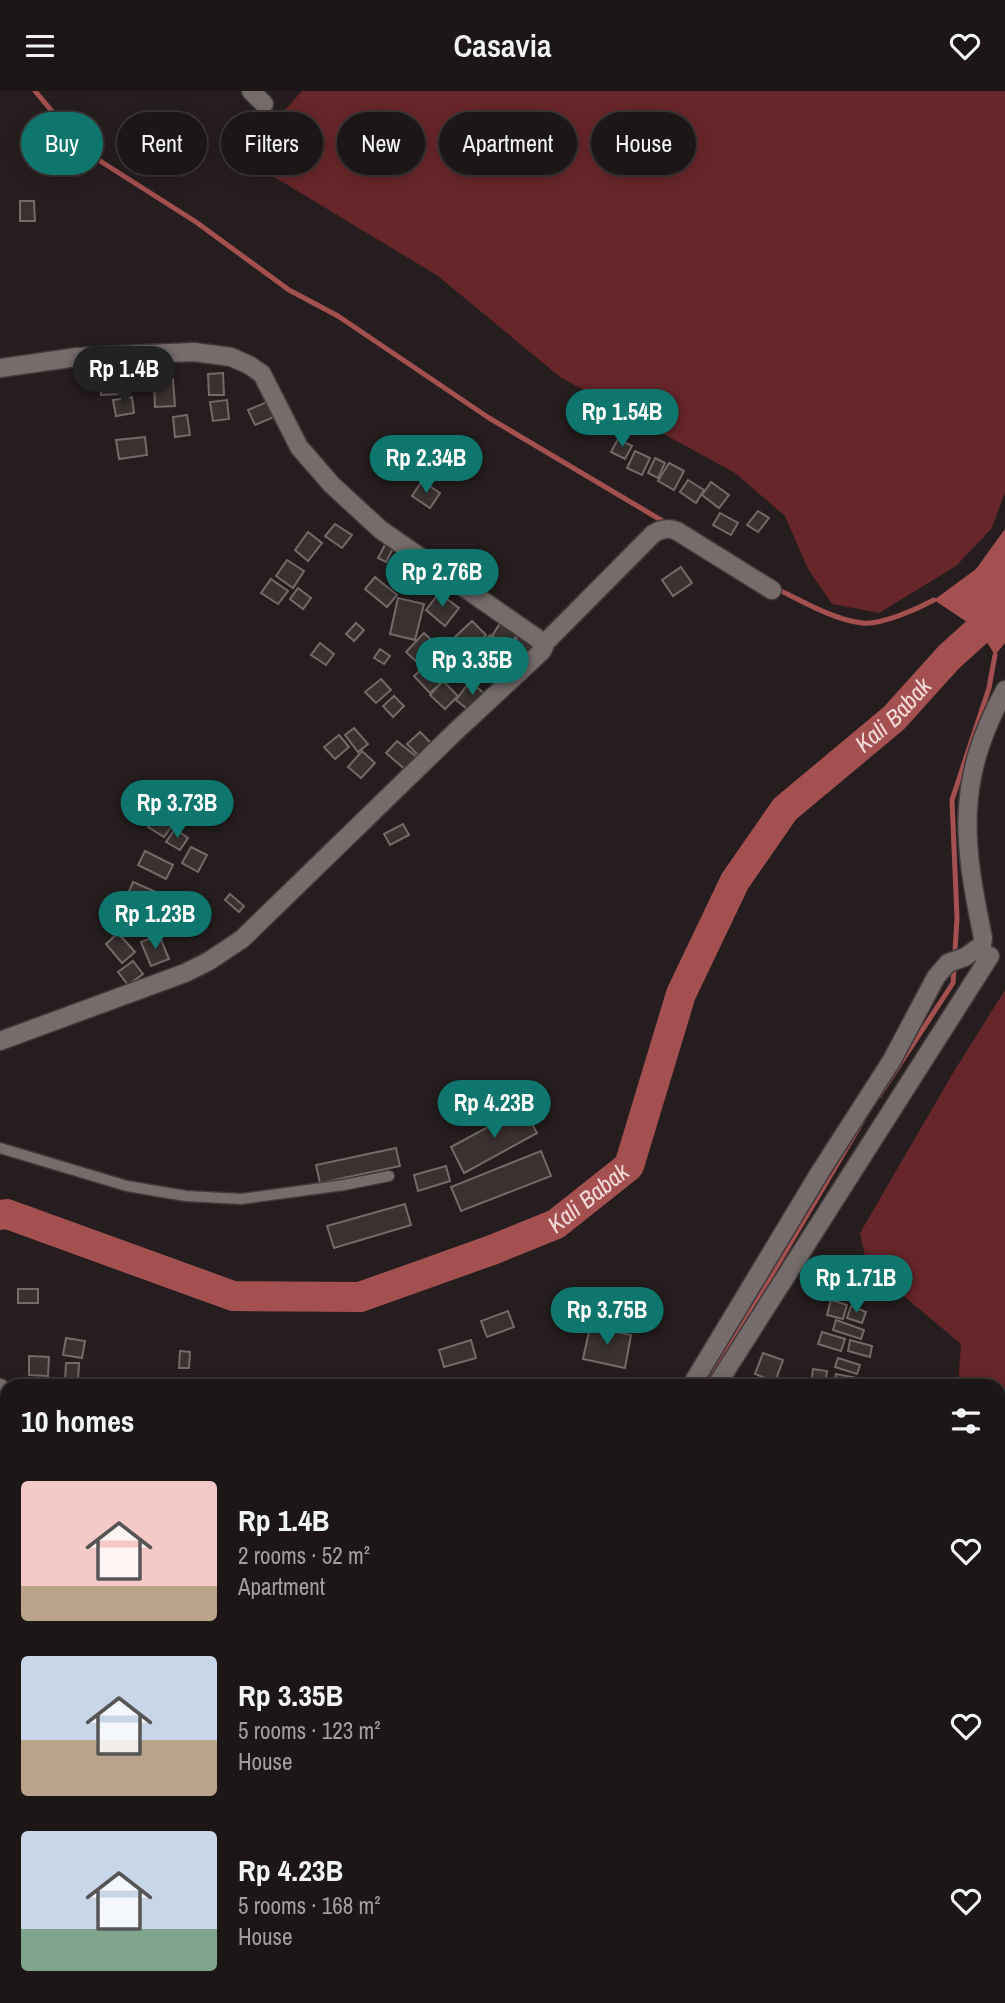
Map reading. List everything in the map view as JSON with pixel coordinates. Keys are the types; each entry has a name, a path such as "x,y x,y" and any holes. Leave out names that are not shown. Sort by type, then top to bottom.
{"street":[{"path":"0,368 77,357 194,352 231,357 249,365 262,374 299,447 332,485 381,530 543,645"},
{"path":"0,1041 185,973 242,939 541,652 543,645 661,529 677,531 772,590"},
{"path":"696,1379 752,1307 977,958 983,938 972,890 967,809 971,772 1005,690"},
{"path":"719,1379 752,1307 936,977 977,958"}],"lane":[{"path":"0,1148 127,1186 186,1196 241,1199 389,1176"}],"shaded area":[{"path":"302,91 1005,91 1005,492 992,528 956,566 879,613 832,604 808,569 785,516 735,473 560,377 438,276 271,175 323,175 323,112 283,112"},
{"path":"1005,529 1005,643 995,655 979,630 934,600 976,569"},
{"path":"1005,990 1005,1379 958,1379 961,1344 867,1265 860,1233 953,1073"}],"building":[{"path":"20,201 34,201 35,221 20,221"},
{"path":"223,373 224,395 209,395 208,374"},
{"path":"120,379 121,394 101,395 100,381"},
{"path":"173,379 175,406 155,407 154,380"},
{"path":"132,397 134,413 116,416 113,400"},
{"path":"227,400 229,419 213,421 210,402"},
{"path":"267,402 274,417 255,425 248,410"},
{"path":"187,415 190,435 175,437 173,417"},
{"path":"145,437 147,455 119,459 116,440"},
{"path":"618,439 632,446 625,459 611,452"},
{"path":"635,451 650,458 642,475 627,468"},
{"path":"655,458 665,463 658,478 648,473"},
{"path":"669,463 684,471 674,490 658,481"},
{"path":"688,480 704,490 696,503 680,492"},
{"path":"422,481 440,493 430,508 412,496"},
{"path":"711,482 729,495 719,508 702,495"},
{"path":"758,511 769,518 758,532 747,525"},
{"path":"720,513 738,523 731,535 713,525"},
{"path":"335,524 352,535 342,548 325,536"},
{"path":"308,532 322,543 308,561 295,550"},
{"path":"388,539 396,543 386,562 378,558"},
{"path":"287,560 304,571 293,588 276,576"},
{"path":"681,567 692,583 673,596 662,580"},
{"path":"375,577 397,595 387,607 365,589"},
{"path":"271,579 288,591 278,604 261,593"},
{"path":"298,588 311,598 303,609 290,599"},
{"path":"439,593 459,608 445,626 426,610"},
{"path":"398,598 424,604 415,640 390,634"},
{"path":"502,620 520,630 510,646 492,636"},
{"path":"472,621 486,635 469,652 454,638"},
{"path":"356,623 364,630 354,641 346,634"},
{"path":"424,633 436,644 418,663 406,652"},
{"path":"521,633 538,644 529,657 512,645"},
{"path":"490,635 504,646 490,663 475,652"},
{"path":"445,638 453,646 446,654 438,646"},
{"path":"320,643 334,654 326,665 311,655"},
{"path":"505,647 521,661 504,680 489,666"},
{"path":"380,649 390,656 384,664 374,658"},
{"path":"455,649 463,658 442,677 434,668"},
{"path":"427,664 443,681 430,693 414,676"},
{"path":"381,679 391,690 376,703 365,692"},
{"path":"443,681 458,696 445,709 430,695"},
{"path":"470,681 488,697 472,713 456,700"},
{"path":"394,696 404,706 393,717 383,706"},
{"path":"354,728 368,744 358,752 345,735"},
{"path":"420,732 434,746 422,759 407,744"},
{"path":"339,735 349,747 335,759 324,747"},
{"path":"397,741 418,758 407,771 386,753"},
{"path":"362,751 375,763 361,778 348,767"},
{"path":"156,816 172,826 164,837 148,827"},
{"path":"403,824 409,835 390,845 384,834"},
{"path":"175,829 188,838 180,850 166,842"},
{"path":"191,847 207,855 198,872 182,863"},
{"path":"145,851 173,865 166,879 138,865"},
{"path":"133,882 156,892 151,904 128,894"},
{"path":"230,894 244,906 239,912 225,900"},
{"path":"118,933 135,952 122,963 106,944"},
{"path":"159,935 169,959 151,966 141,942"},
{"path":"133,961 143,974 128,985 118,972"},
{"path":"523,1108 537,1133 464,1173 451,1147"},
{"path":"396,1148 400,1166 320,1183 316,1165"},
{"path":"541,1151 551,1176 461,1211 451,1187"},
{"path":"446,1166 450,1181 418,1191 414,1175"},
{"path":"405,1204 411,1225 334,1248 327,1226"},
{"path":"18,1289 38,1289 38,1303 18,1303"},
{"path":"831,1300 847,1305 843,1319 827,1315"},
{"path":"851,1306 866,1312 862,1323 847,1318"},
{"path":"508,1311 514,1327 487,1337 481,1321"},
{"path":"836,1320 864,1330 861,1339 833,1330"},
{"path":"590,1327 631,1335 625,1368 583,1359"},
{"path":"822,1332 845,1339 841,1351 818,1344"},
{"path":"66,1338 85,1341 82,1358 63,1355"},
{"path":"471,1340 476,1358 444,1367 439,1350"},
{"path":"850,1340 872,1346 870,1357 848,1351"},
{"path":"180,1351 190,1352 189,1368 179,1368"},
{"path":"763,1353 783,1360 776,1379 755,1374"},
{"path":"29,1356 49,1357 48,1376 29,1375"},
{"path":"838,1358 860,1365 857,1374 835,1367"},
{"path":"66,1363 79,1363 78,1379 65,1379"},
{"path":"813,1369 827,1371 826,1379 812,1379"},
{"path":"836,1374 857,1378 857,1379 835,1379"}],"waterway":[{"path":"35,91 86,152 196,222 289,290 338,316 489,418 666,523"},
{"path":"777,589 829,614 862,623 889,619 934,600"},
{"name":"Kali Babak","path":"0,1215 7,1214 233,1296 360,1297 556,1224 629,1166 681,994 735,881 785,809 894,718 949,657 979,630"},
{"path":"879,1096 953,983 957,918 952,800 989,688 995,655"},
{"path":"710,1379 862,1122"}]}
